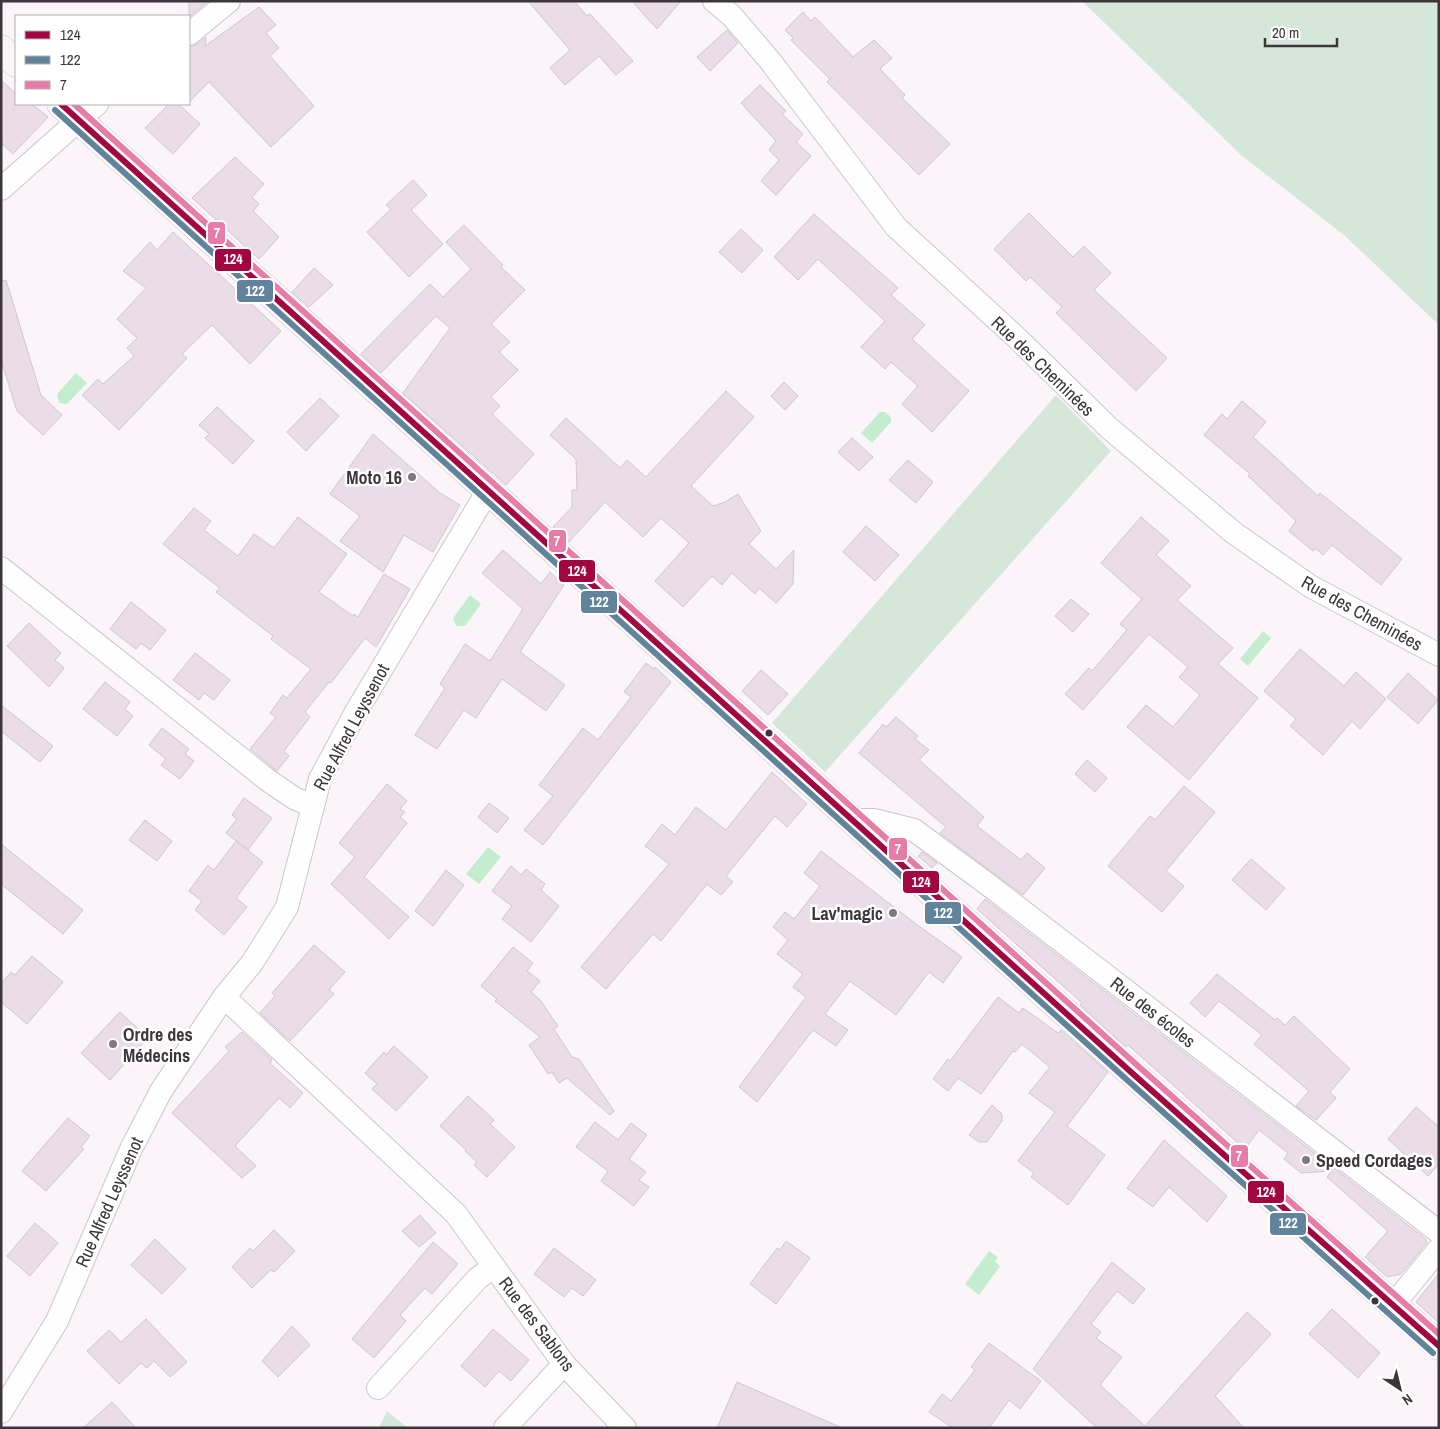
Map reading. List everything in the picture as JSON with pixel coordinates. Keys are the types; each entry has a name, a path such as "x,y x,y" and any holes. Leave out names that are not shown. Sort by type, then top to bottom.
{"main road":[{"path":"1,49 15,62"},
{"path":"79,109 487,492 854,820 1132,1074 1439,1346"}],"street":[{"path":"190,33 229,1"},
{"name":"Rue des Cheminées","path":"714,1 732,16 770,62 896,227 1018,339 1108,428 1234,532 1310,586 1439,655"},
{"path":"1,189 79,109"},
{"name":"Rue Alfred Leyssenot","path":"1,1412 57,1320 131,1149 162,1091 224,997 252,963 287,907 320,779 356,712 487,492"},
{"path":"1,568 269,781 294,798 312,806"},
{"name":"Rue des écoles","path":"854,820 874,820 914,830 998,892 1439,1232"},
{"name":"Rue des Sablons","path":"224,997 456,1214 564,1364 625,1428"},
{"path":"1392,1305 1439,1249"},
{"path":"378,1388 478,1278 494,1267"},
{"path":"505,1428 564,1364"}],"shaded area":[{"path":"1082,1 1439,1 1439,325 1344,235 1241,155"},
{"path":"76,373 87,383 67,404 59,403 57,394"},
{"path":"1056,395 1111,451 825,772 772,723"},
{"path":"880,412 885,412 891,417 891,422 872,443 861,433"},
{"path":"470,595 481,604 465,626 456,626 453,618"},
{"path":"1263,631 1271,638 1248,666 1240,659"},
{"path":"488,847 501,857 479,884 466,874"},
{"path":"989,1251 998,1257 995,1261 1000,1266 979,1295 965,1284"},
{"path":"387,1411 408,1428 379,1428"}],"building":[{"path":"189,1 208,1 190,16"},
{"path":"528,1 574,1 587,16 590,14 633,61 616,75 599,56 565,85 550,68 570,50"},
{"path":"632,1 681,1 657,29"},
{"path":"259,7 276,25 266,33 279,48 270,56 314,106 271,147 209,82 190,101 190,47 206,37 205,46"},
{"path":"803,12 811,21 815,17 853,57 874,40 892,58 880,69 905,95 902,98 950,144 919,175 827,82 830,79 791,40 793,38 785,30"},
{"path":"727,30 738,43 710,71 697,57"},
{"path":"1,80 15,93 15,105 33,105 48,117 13,154 1,143"},
{"path":"760,85 786,111 782,114 803,134 796,142 811,156 776,195 761,181 779,160 769,150 776,141 741,103"},
{"path":"168,105 179,105 200,124 173,154 145,128"},
{"path":"235,157 264,184 252,197 259,204 253,211 279,237 259,259 192,198"},
{"path":"413,180 427,195 411,210 443,244 409,277 367,232 391,209 386,205"},
{"path":"1029,213 1073,257 1084,246 1111,273 1094,290 1167,358 1136,391 1056,313 1062,307 1030,277 1026,281 994,249"},
{"path":"814,214 898,288 891,295 925,325 912,339 969,391 932,432 902,404 918,386 891,362 885,369 861,347 885,321 818,259 798,280 774,257"},
{"path":"464,225 503,265 501,267 525,290 491,324 510,342 499,352 518,370 491,397 500,406 492,414 534,454 506,485 403,393 450,328 436,316 381,373 361,354 430,284 443,297 471,269 446,242"},
{"path":"741,229 763,250 742,273 719,252"},
{"path":"173,232 281,331 250,364 212,325 182,354 187,358 119,430 82,395 98,379 103,384 134,356 127,348 137,338 117,319 146,288 123,271 150,242 157,250"},
{"path":"314,268 333,285 309,307 292,292"},
{"path":"6,280 41,395 62,415 43,435 17,411 1,360 1,281"},
{"path":"784,382 798,396 785,410 771,396"},
{"path":"726,391 754,417 691,486 713,506 725,502 738,494 761,531 749,544 776,569 794,550 793,584 776,603 759,588 755,594 732,573 722,585 712,576 683,607 655,581 689,543 661,518 643,537 605,502 569,542 553,527 572,507 572,490 577,490 576,459 550,435 566,418 620,468 627,460 646,477"},
{"path":"320,398 339,416 306,451 287,432"},
{"path":"1242,401 1266,422 1253,437 1318,496 1320,493 1402,559 1381,585 1332,545 1323,555 1315,548 1313,551 1289,531 1296,521 1248,476 1250,474 1204,435 1222,414 1227,419"},
{"path":"217,407 254,441 233,464 205,438 209,434 199,425"},
{"path":"373,434 440,493 460,505 433,552 404,535 383,572 340,541 360,516 330,494"},
{"path":"852,438 873,457 859,471 838,452"},
{"path":"908,460 933,482 916,503 889,480"},
{"path":"194,508 211,521 204,530 238,556 254,534 274,548 298,517 347,554 319,592 353,616 354,614 358,617 384,574 410,589 376,647 365,638 331,683 329,682 305,712 310,717 284,751 289,756 277,771 250,749 276,717 270,713 283,695 287,698 311,669 271,639 273,636 216,592 220,588 163,544"},
{"path":"1141,517 1169,541 1156,555 1191,586 1177,600 1233,648 1218,664 1258,698 1189,780 1127,727 1146,705 1173,727 1200,695 1179,677 1188,667 1149,634 1083,710 1065,694 1089,668 1092,671 1127,630 1120,624 1142,599 1101,563"},
{"path":"866,526 899,555 875,581 843,552"},
{"path":"503,550 541,584 550,572 564,585 520,652 565,685 546,711 502,679 476,718 464,710 437,749 415,735 445,688 440,684 465,644 490,661 523,609 482,573"},
{"path":"1071,599 1089,614 1073,632 1055,616"},
{"path":"131,602 166,630 150,650 141,643 136,649 110,629"},
{"path":"29,623 61,653 55,660 64,668 49,687 7,646"},
{"path":"1300,649 1344,686 1356,672 1386,699 1360,729 1352,721 1323,755 1290,726 1296,719 1264,691"},
{"path":"195,653 230,680 214,700 204,693 199,700 173,680"},
{"path":"646,663 654,669 655,667 671,682 543,845 524,830 553,796 539,785 583,728 598,740 631,697 624,692"},
{"path":"761,670 788,694 768,715 742,691"},
{"path":"1408,673 1438,700 1418,724 1387,697"},
{"path":"105,682 130,702 125,709 133,716 117,736 83,709"},
{"path":"1,705 53,746 40,762 1,731"},
{"path":"896,717 918,736 915,739 929,750 919,760 984,817 977,826 1021,860 1027,853 1045,868 1023,895 940,833 946,827 859,753 883,724 886,727"},
{"path":"162,728 189,749 185,754 194,761 180,779 161,765 166,759 149,745"},
{"path":"1087,760 1107,778 1095,792 1075,774"},
{"path":"772,772 807,804 787,827 775,816 726,876 733,882 721,895 707,884 661,941 653,934 606,989 581,967 669,864 645,846 662,824 675,835 696,807 726,830"},
{"path":"387,784 407,801 400,809 405,812 400,817 407,823 364,877 409,917 389,939 331,884 355,857 339,843"},
{"path":"1184,786 1215,812 1166,871 1184,886 1162,912 1108,866 1150,816 1155,820"},
{"path":"244,798 272,818 248,850 226,833 237,819 232,815"},
{"path":"489,803 509,818 497,833 478,817"},
{"path":"145,820 172,841 157,861 129,840"},
{"path":"236,841 263,862 236,898 247,907 224,935 195,910 202,901 189,891 208,865 214,870"},
{"path":"1,844 83,910 63,934 1,884"},
{"path":"821,851 962,957 943,983 929,972 896,1015 850,981 825,1014 848,1030 836,1046 813,1030 757,1102 739,1087 806,997 793,987 803,974 777,954 788,940 773,927 785,912 794,919 820,886 804,873"},
{"path":"922,852 937,863 932,868 918,856"},
{"path":"1251,859 1285,888 1266,910 1232,880"},
{"path":"511,866 521,875 526,869 545,884 541,890 559,906 531,942 502,919 512,906 492,891"},
{"path":"446,870 464,885 433,926 415,911"},
{"path":"985,899 1426,1239 1427,1243 1401,1274 1387,1277 1365,1257 1388,1231 1327,1177 1332,1171 1301,1173 1284,1159 1288,1153 1259,1130 1245,1149 1128,1045 1126,1047 1080,1005 1082,1003 977,909"},
{"path":"314,945 345,972 329,990 334,994 290,1041 260,1013 275,996 272,993"},
{"path":"513,947 533,963 527,971 540,981 531,992 540,1000 558,1026 554,1029 572,1057 579,1059 614,1111 610,1115 567,1078 559,1083 552,1072 548,1074 529,1045 540,1037 495,1001 497,999 481,986"},
{"path":"32,956 63,982 27,1024 1,1002 1,984 11,972 15,975"},
{"path":"1217,974 1275,1020 1277,1018 1285,1025 1294,1016 1350,1069 1330,1092 1336,1098 1316,1120 1296,1106 1309,1091 1254,1044 1262,1035 1219,1001 1205,1017 1190,1003"},
{"path":"998,997 1019,1013 1023,1008 1058,1033 1061,1030 1108,1072 1067,1126 1105,1155 1068,1205 1031,1177 1034,1173 1018,1161 1055,1112 1029,1093 1050,1067 1022,1044 1015,1052 1013,1051 981,1094 958,1078 948,1091 933,1079 948,1059 950,1061"},
{"path":"120,1012 148,1038 110,1080 81,1053"},
{"path":"242,1032 272,1060 270,1063 303,1093 290,1108 279,1098 235,1146 256,1166 242,1178 172,1113 229,1051 225,1047"},
{"path":"394,1046 428,1077 396,1111 372,1089 377,1084 365,1073 384,1052 386,1055"},
{"path":"468,1096 494,1120 490,1124 515,1147 487,1177 474,1165 477,1162 466,1150 440,1126"},
{"path":"992,1105 1002,1114 1002,1121 987,1142 979,1142 969,1135"},
{"path":"1416,1107 1439,1127 1439,1164 1428,1176 1388,1139"},
{"path":"68,1118 90,1136 81,1147 84,1149 46,1191 22,1171"},
{"path":"595,1122 618,1140 631,1123 647,1135 629,1159 646,1172 639,1180 649,1187 634,1206 601,1181 608,1171 576,1147"},
{"path":"1164,1140 1227,1196 1207,1222 1169,1187 1153,1207 1127,1188"},
{"path":"420,1215 436,1233 419,1247 402,1231"},
{"path":"35,1223 58,1243 30,1276 7,1256"},
{"path":"274,1230 295,1251 274,1272 271,1270 252,1288 232,1267 250,1248 253,1251"},
{"path":"155,1239 186,1269 162,1294 131,1265"},
{"path":"786,1241 810,1258 776,1304 750,1284 777,1248 780,1250"},
{"path":"433,1242 458,1264 432,1294 425,1288 400,1315 406,1321 374,1358 352,1339"},
{"path":"554,1248 596,1280 583,1296 572,1288 564,1297 534,1274"},
{"path":"1112,1262 1145,1289 1133,1304 1117,1291 1091,1324 1101,1332 1096,1338 1122,1357 1100,1385 1145,1426 1247,1312 1271,1334 1215,1396 1244,1428 1097,1428 1033,1369"},
{"path":"1439,1273 1439,1323 1416,1302"},
{"path":"1332,1309 1380,1353 1358,1378 1309,1334"},
{"path":"146,1319 187,1362 170,1377 154,1361 147,1368 141,1363 119,1384 87,1351 109,1330 121,1342"},
{"path":"292,1326 310,1345 278,1377 262,1361"},
{"path":"493,1329 529,1360 511,1381 499,1371 485,1387 461,1366"},
{"path":"989,1343 1041,1381 1020,1409 1009,1400 989,1428 953,1428 929,1412 942,1394 951,1401 975,1370 971,1367"},
{"path":"737,1382 778,1400 842,1428 717,1428"},
{"path":"112,1402 136,1428 83,1428"}],"transit line":[{"name":"124","path":"62,105 1132,1073 1439,1346"},
{"name":"7","path":"75,105 1138,1066 1439,1334"},
{"name":"122","path":"55,110 1126,1079 1433,1353"}],"place":[{"name":"Moto 16","path":"412,477"},
{"name":"Lav'magic","path":"893,913"},
{"name":"Ordre des Médecins","path":"113,1044"},
{"name":"Speed Cordages","path":"1306,1160"}]}
